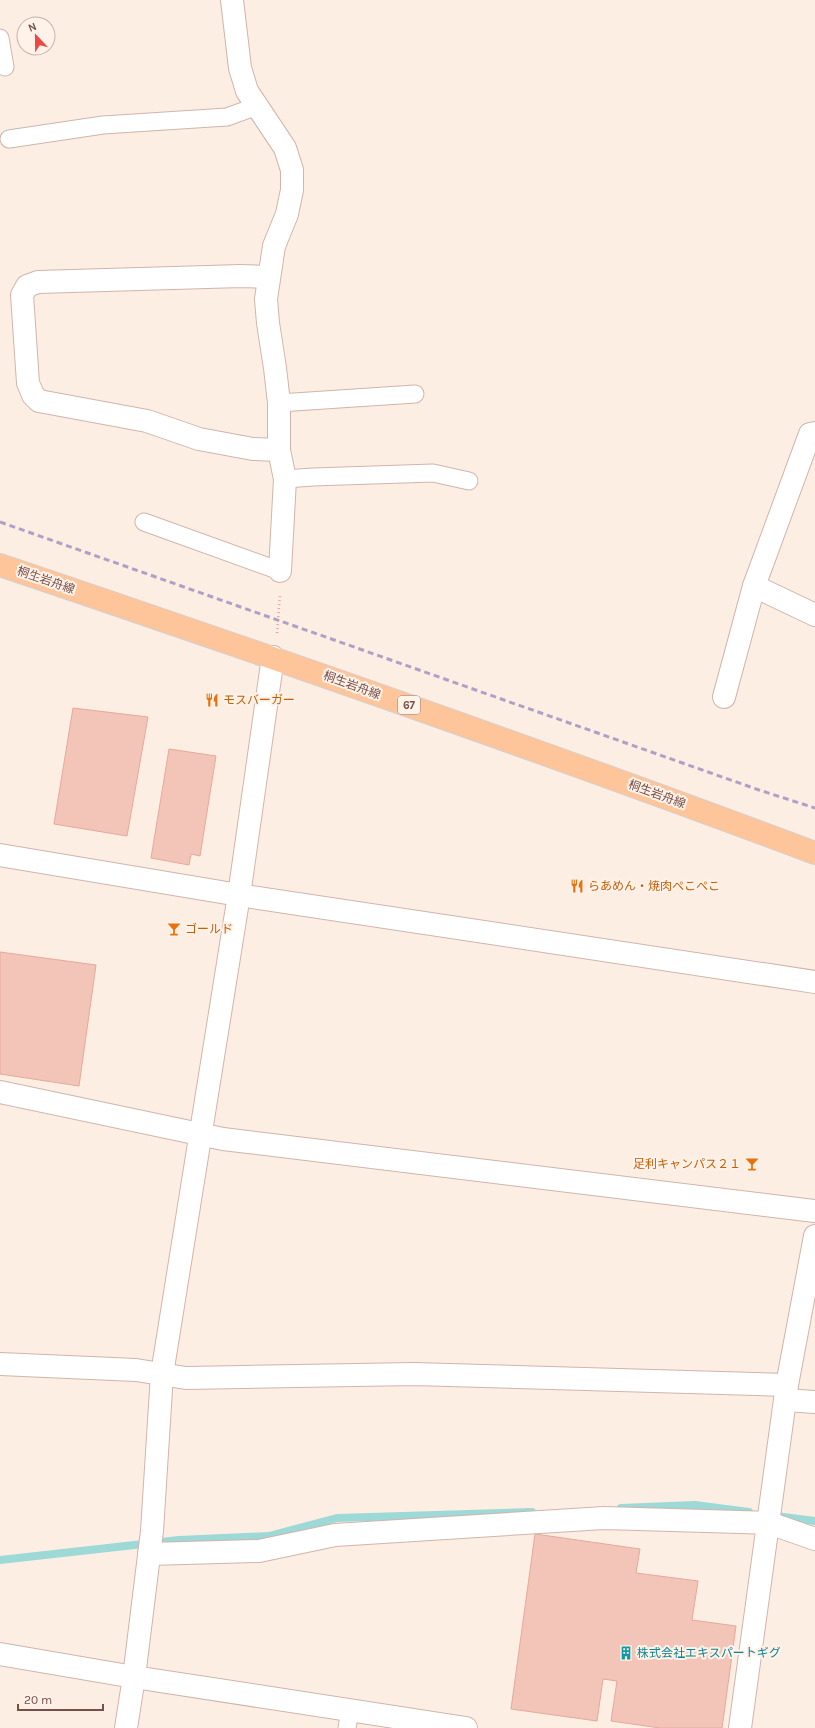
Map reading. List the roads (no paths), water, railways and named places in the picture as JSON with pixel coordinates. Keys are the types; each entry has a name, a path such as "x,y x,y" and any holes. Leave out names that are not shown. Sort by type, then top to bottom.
{"main road":[{"name":"桐生岩舟線","path":"0,565 275,647 594,771 815,853"}],"street":[{"path":"232,0 240,68 248,91 285,148 292,170 292,190 287,214 274,246 268,277 266,299 279,403 279,450 285,479 280,571"},
{"path":"268,277 241,276 38,282 27,286 22,295 28,383 33,395 39,401 147,421 199,438 253,449 279,450"},
{"path":"724,697 754,586 810,434 815,433"},
{"path":"754,586 815,615"},
{"path":"126,1728 151,1544 162,1374 239,895 275,647"},
{"path":"0,855 239,895 815,982"},
{"path":"0,1092 174,1128 200,1135 815,1211"},
{"path":"740,1728 786,1392 815,1236"},
{"path":"0,1364 136,1370 186,1378 414,1374 786,1392 815,1402"},
{"path":"151,1544 259,1551 335,1535 604,1518 769,1523 815,1539"},
{"path":"0,1654 134,1677 349,1719 466,1728"}],"lane":[{"path":"0,38 5,67"},
{"path":"9,139 103,125 227,117 257,106"},
{"path":"279,403 415,394"},
{"path":"285,479 433,473 470,481"},
{"path":"144,522 280,571"}],"waterway":[{"path":"621,1508 695,1505 749,1512"},
{"path":"0,1560 179,1540 269,1536 337,1518 532,1512"},
{"path":"776,1516 815,1521"}],"railway":[{"path":"0,522 759,790 815,808"}],"place":[{"name":"モスバーガー","path":"212,700"},
{"name":"らあめん・焼肉ぺこぺこ","path":"577,886"},
{"name":"ゴールド","path":"174,929"},
{"name":"足利キャンパス２１","path":"752,1164"},
{"name":"株式会社エキスパートギグ","path":"626,1653"}]}
